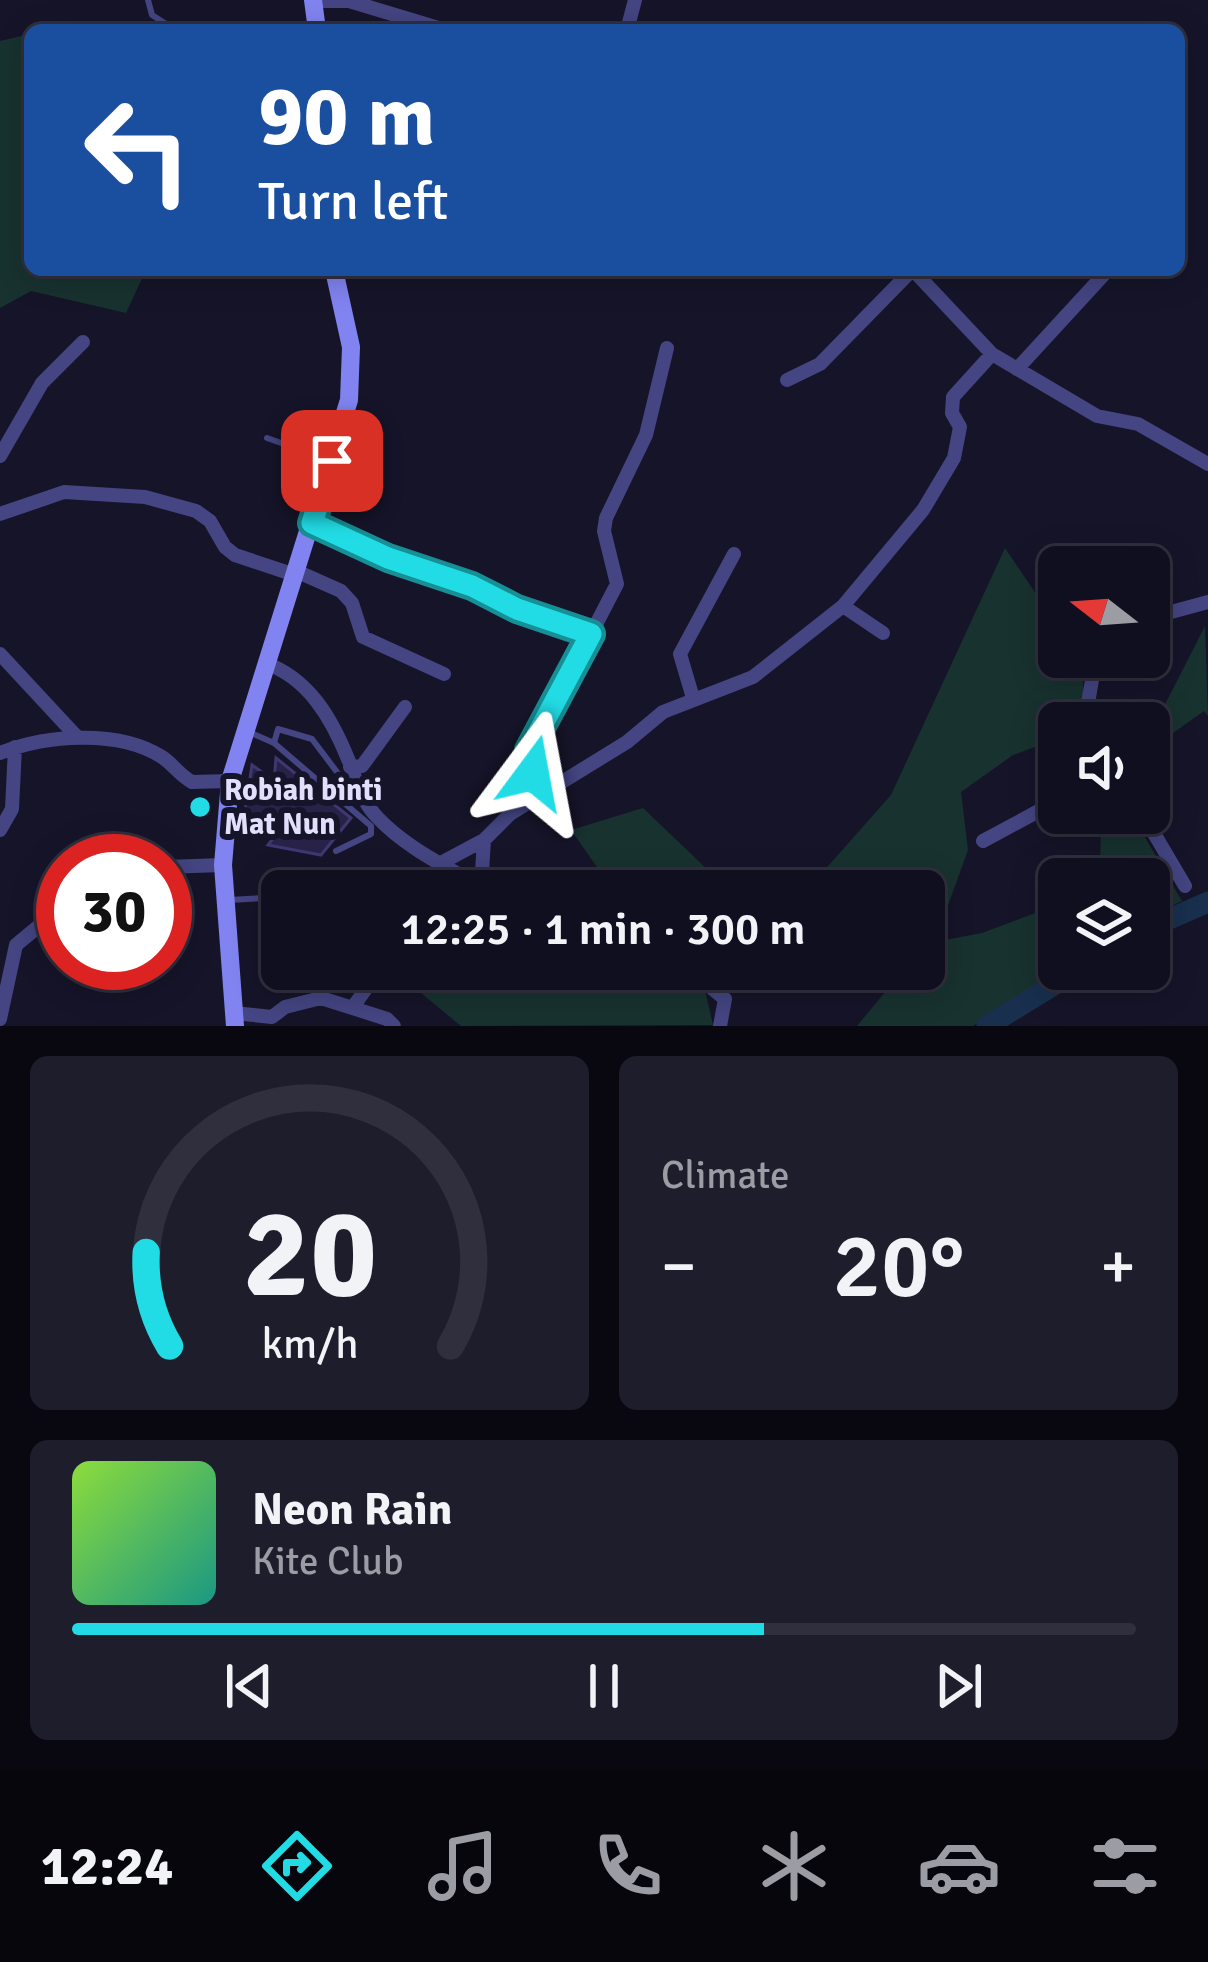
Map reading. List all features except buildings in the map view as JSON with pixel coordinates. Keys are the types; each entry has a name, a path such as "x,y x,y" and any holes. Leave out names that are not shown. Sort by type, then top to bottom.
{"main road":[{"path":"234,1019 224,865 230,781 242,730 349,400 353,361 335,276"}],"street":[{"path":"313,1 349,1 407,24"},
{"path":"788,380 820,364 906,276"},
{"path":"918,276 992,354 1096,416 1138,424 1207,462"},
{"path":"1017,369 1102,276"},
{"path":"0,456 42,383 83,342"},
{"path":"543,792 528,763 529,750 617,584 618,573 605,541 606,518 646,435 667,348"},
{"path":"441,862 484,840 510,814 627,742 663,712 753,677 843,606 939,484 959,445 953,397 992,354"},
{"path":"0,514 64,492 145,497 196,512 210,521 225,548 235,555 341,591 352,603 363,638 444,674"},
{"path":"312,523 388,558 591,634"},
{"path":"693,698 680,653 734,554"},
{"path":"1170,612 1208,602"},
{"path":"843,606 883,633"},
{"path":"0,655 78,738"},
{"path":"265,663 297,677 307,687 350,766 362,799 377,817 410,846 454,870"},
{"path":"350,766 362,766 405,707"},
{"path":"0,830 12,809 8,750 78,738 163,758 191,782 230,781"},
{"path":"983,841 1038,811"},
{"path":"1154,834 1184,886"},
{"path":"484,840 485,870"},
{"path":"192,866 224,865"},
{"path":"0,1018 16,945 36,928"},
{"path":"353,1007 365,990"},
{"path":"714,990 725,999 720,1026"},
{"path":"234,1019 272,1017 285,1007 321,998 394,1026"}],"lane":[{"path":"148,0 152,15 166,24"},
{"path":"267,437 332,461"},
{"path":"274,743 278,729 311,740 343,780 334,793"},
{"path":"242,730 274,743 371,826 371,834 336,851"},
{"path":"225,900 261,898"}],"green space":[{"path":"24,35 24,276 143,276 126,313 31,291 0,308 0,41"},
{"path":"1005,548 1038,597 1038,678 1083,678 1083,702 1038,702 1038,746 1013,755 961,792 968,850 945,914 945,870 825,870 891,795"},
{"path":"1205,626 1208,716 1204,711 1170,735 1170,702 1166,702"},
{"path":"643,808 708,870 599,870 571,830"},
{"path":"1101,834 1143,834 1157,858 1100,858"},
{"path":"1170,880 1182,901 1170,907"},
{"path":"1038,912 1038,985 973,1026 857,1026 887,990 945,990 945,940 982,933"},
{"path":"417,990 705,990 713,1025 461,1026"}],"waterway":[{"path":"1170,919 1208,902"},
{"path":"987,1026 1046,990"}],"place":[{"name":"Robiah binti Mat Nun","path":"200,807"}],"route":[{"path":"332,461 312,523 388,558 591,634 529,750 533,773"}]}
